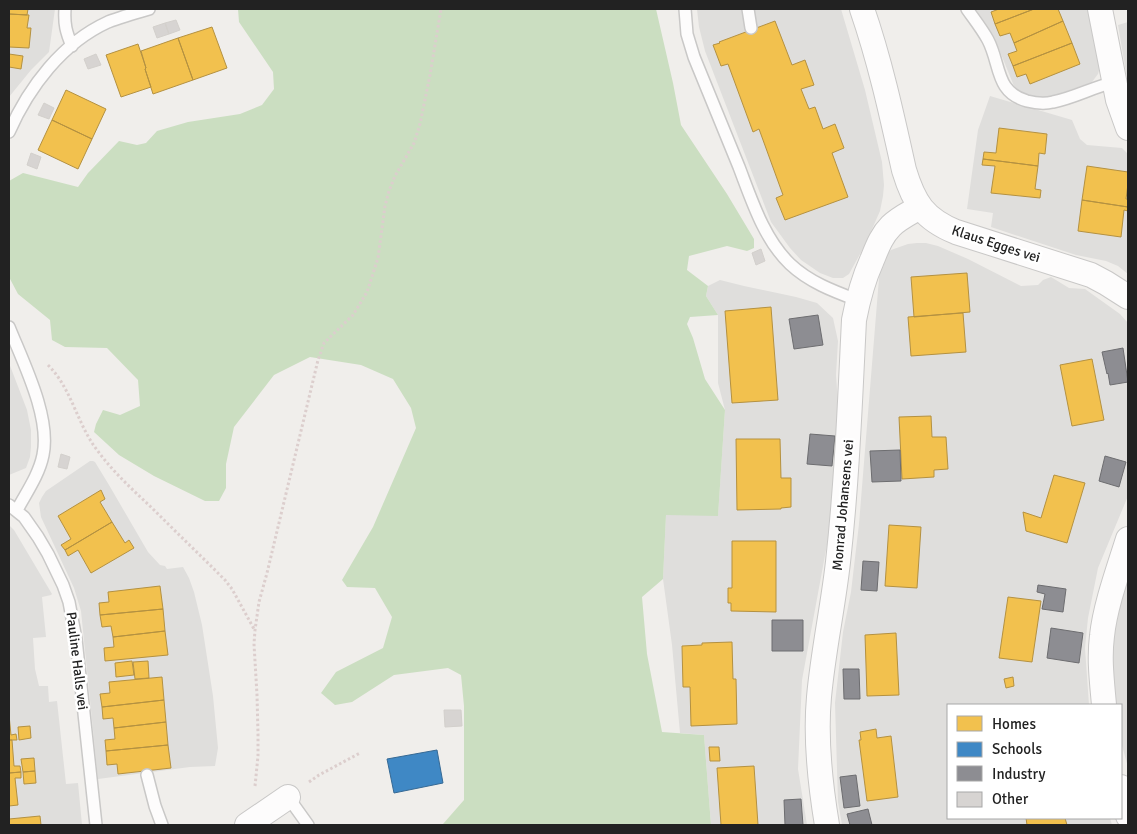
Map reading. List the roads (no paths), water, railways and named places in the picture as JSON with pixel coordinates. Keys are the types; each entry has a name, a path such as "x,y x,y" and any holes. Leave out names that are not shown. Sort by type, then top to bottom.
{"street":[{"name":"Klaus Egges vei","path":"862,9 876,51 904,170 920,207 944,227 1091,275 1128,297"},
{"path":"1100,9 1118,100 1128,128"},
{"name":"Monrad Johansens vei","path":"827,825 817,746 819,697 837,572 845,495 854,320 864,276 880,240 892,225 920,207"},
{"path":"1104,704 1100,667 1102,634 1110,597 1128,538"},
{"path":"1122,791 1128,816"},
{"path":"254,820 288,797"}],"lane":[{"path":"65,9 66,33 72,46"},
{"path":"9,132 28,94 40,78 72,46 86,35 107,23 148,9"},
{"path":"685,9 689,44 755,207 772,242 801,273 827,289 858,300"},
{"path":"748,9 750,28"},
{"path":"966,9 987,39 1003,84 1014,96 1032,103 1050,103 1115,82"},
{"name":"Pauline Halls vei","path":"9,327 32,384 44,430 43,455 40,463 30,486 13,508 32,527 48,554 69,602 76,639 96,825"},
{"path":"147,775 162,825"},
{"path":"288,797 308,825"}]}
